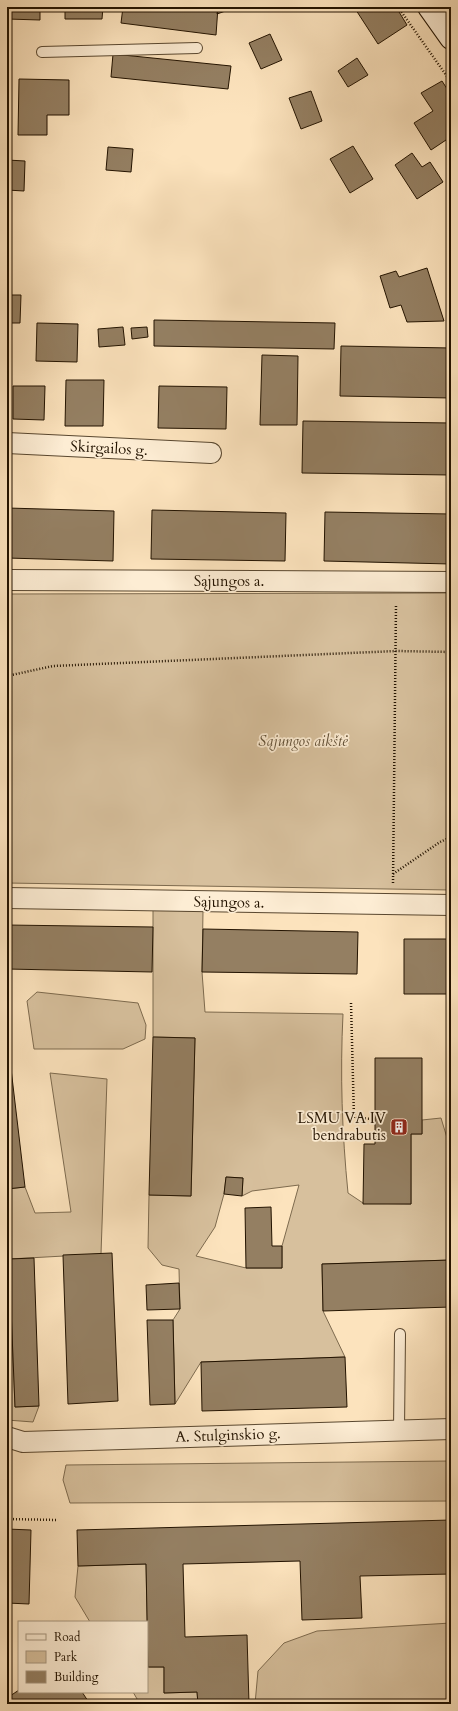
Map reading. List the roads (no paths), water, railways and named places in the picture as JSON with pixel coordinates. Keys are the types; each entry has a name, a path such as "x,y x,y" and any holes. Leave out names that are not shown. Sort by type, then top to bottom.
{"street":[{"path":"429,7 451,38"},
{"name":"Skirgailos g.","path":"7,443 210,453"},
{"name":"Sąjungos a.","path":"7,580 451,582"},
{"name":"Sąjungos a.","path":"7,898 451,905"},
{"name":"A. Stulginskio g.","path":"7,1437 24,1442 451,1429"}],"lane":[{"path":"42,52 198,48"},
{"path":"399,1430 400,1334"}],"place":[{"name":"LSMU VA IV bendrabutis","path":"399,1127"}],"park label":[{"name":"Sąjungos aikštė","path":"303,741"}]}
